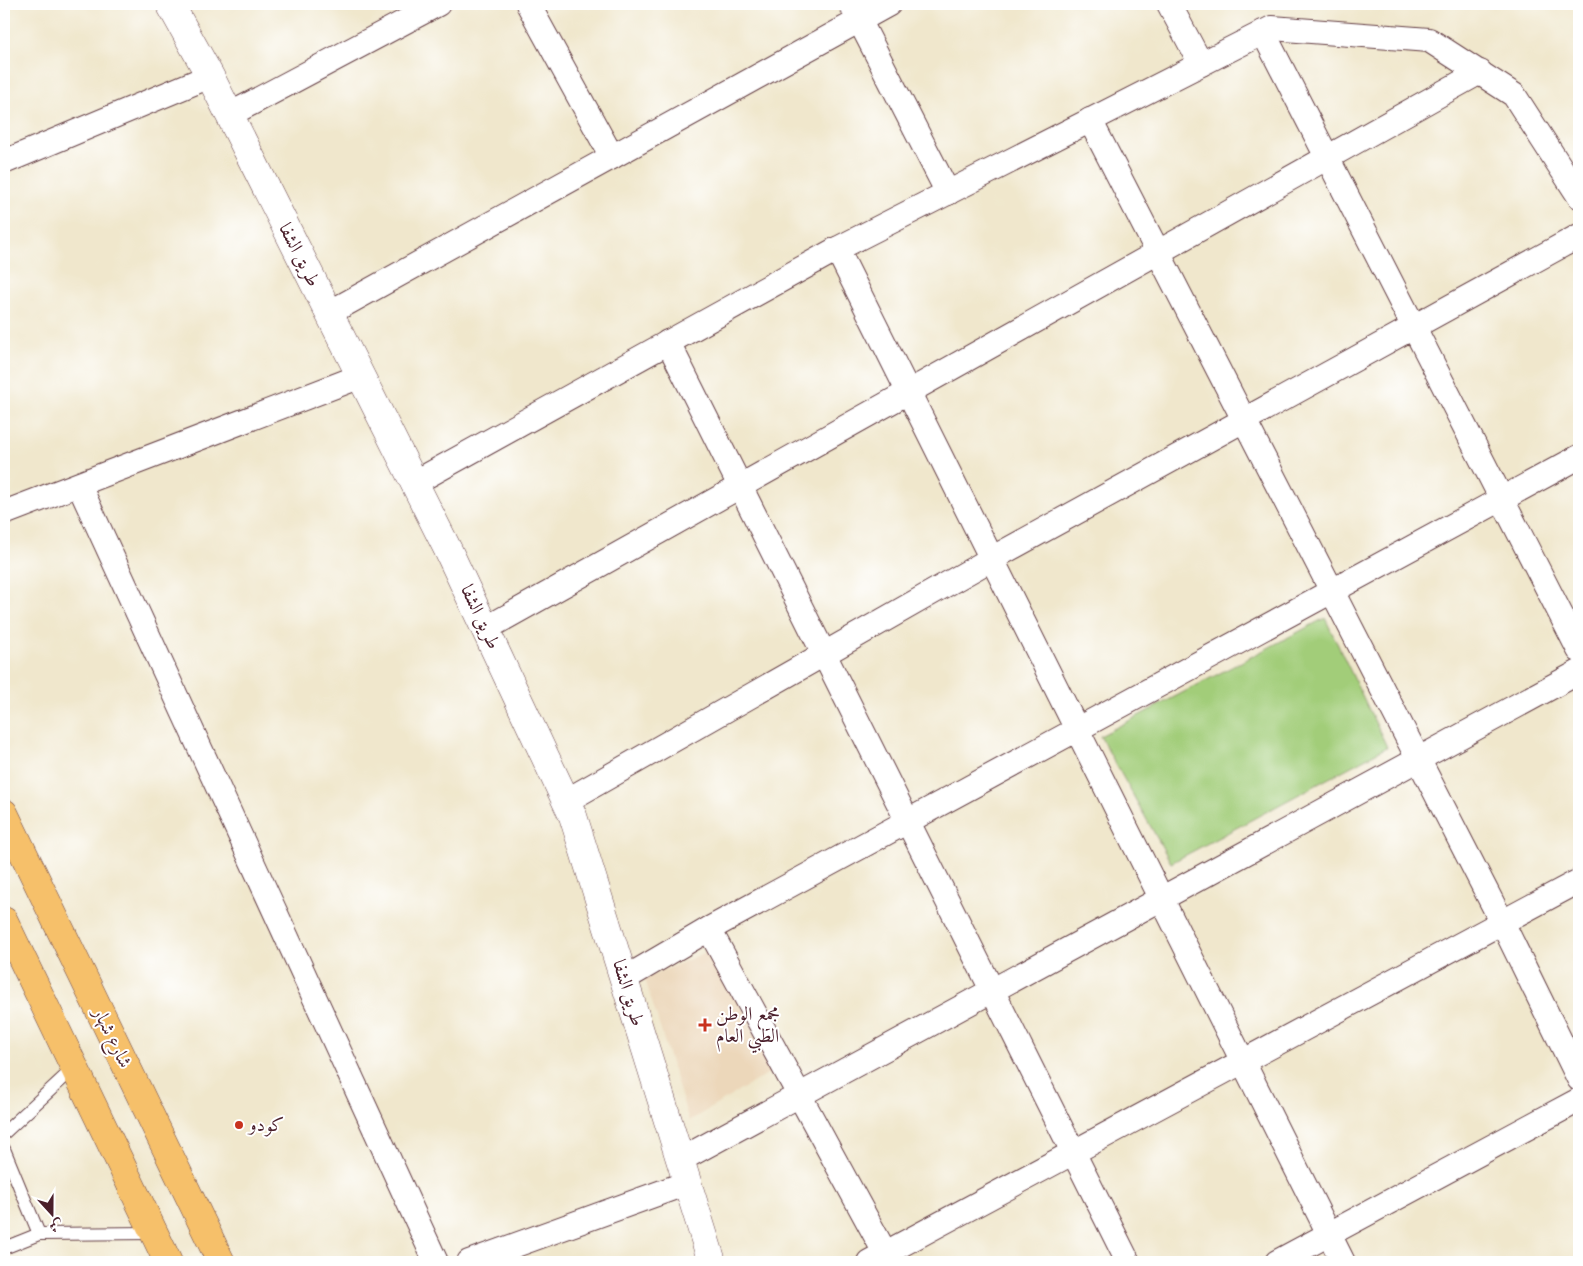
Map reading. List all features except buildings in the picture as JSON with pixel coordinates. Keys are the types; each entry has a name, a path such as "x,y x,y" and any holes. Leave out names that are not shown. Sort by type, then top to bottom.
{"main road":[{"name":"شارع شهار","path":"4,813 221,1262"},
{"path":"4,921 11,955 74,1068 168,1262"}],"street":[{"name":"طريق الشفا","path":"170,4 210,76 414,483 573,816 712,1262"},
{"path":"229,115 438,4"},
{"path":"528,4 612,157"},
{"path":"329,313 612,157 855,12 889,4"},
{"path":"1169,4 1201,64"},
{"path":"855,12 948,193"},
{"path":"414,483 837,249 1272,28 1428,40 1514,95 1579,196"},
{"path":"1263,32 1579,650"},
{"path":"485,629 1480,72"},
{"path":"4,162 210,76"},
{"path":"1090,120 1502,922 1579,1079"},
{"path":"566,801 991,559 1579,236"},
{"path":"837,249 1160,900 1343,1262"},
{"path":"668,342 1128,1262"},
{"path":"4,513 360,376"},
{"path":"624,979 709,928 1579,457"},
{"path":"79,485 436,1262"},
{"path":"469,1262 684,1171 799,1095 1579,672"},
{"path":"709,928 799,1095 881,1259 1073,1152 1579,881"},
{"path":"1276,1262 1579,1100"}],"lane":[{"path":"4,1134 74,1068"},
{"path":"4,1149 39,1234"},
{"path":"4,1248 39,1234 153,1233"}],"shaded area":[{"name":"مجمع الوطن الطبي العام","path":"713,949 774,1070 689,1121 645,979"}],"green space":[{"path":"1325,618 1387,747 1171,863 1100,736"}],"place":[{"name":"مجمع الوطن الطبي العام","path":"705,1025"},
{"name":"كودو","path":"239,1125"}]}
